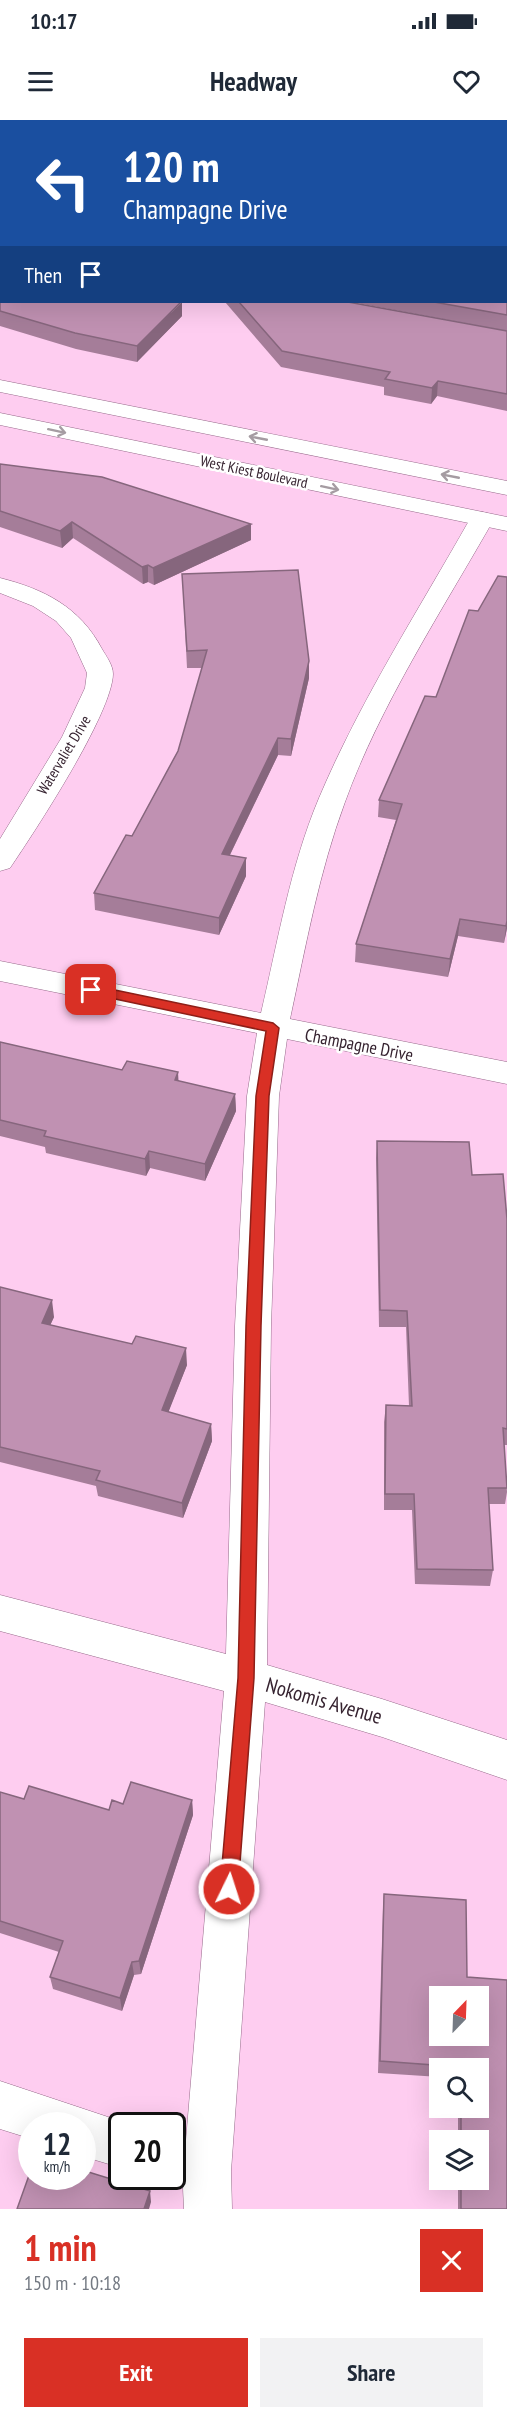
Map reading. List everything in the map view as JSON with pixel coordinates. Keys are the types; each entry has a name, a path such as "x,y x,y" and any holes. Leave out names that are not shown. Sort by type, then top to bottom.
{"main road":[{"name":"West Kiest Boulevard","path":"0,386 507,488"},
{"path":"0,418 25,391"},
{"name":"West Kiest Boulevard","path":"0,418 494,521"},
{"path":"196,2180 246,1678 253,1326 262,1119 273,1028 308,870 332,800 366,723 494,521"},
{"name":"Watervaliet Drive","path":"0,585 32,595 69,616 86,641 101,674 89,713 0,862"},
{"name":"Champagne Drive","path":"0,970 273,1028 507,1073"},
{"name":"Nokomis Avenue","path":"0,1613 246,1678 434,1733 507,1760"},
{"path":"0,2106 19,2112"}],"building":[{"path":"0,303 180,303 137,346 75,333 0,311"},
{"path":"240,303 353,303 507,331 507,394 438,381 432,388 385,379 390,372 282,351"},
{"path":"440,303 507,303 507,315"},
{"path":"0,464 102,477 251,524 153,568 148,565 142,567 72,522 60,531 0,511"},
{"path":"298,570 309,661 291,739 278,738 222,854 246,858 219,918 94,893 126,835 132,836 178,751 207,650 187,651 182,574"},
{"path":"498,576 507,577 506,926 460,919 450,959 356,944 402,804 379,800 425,696 436,697 469,610 478,611"},
{"path":"0,1042 122,1070 127,1061 178,1072 175,1080 235,1094 205,1164 149,1151 145,1159 44,1136 46,1131 0,1120"},
{"path":"377,1141 469,1142 472,1175 503,1174 507,1219 507,1429 503,1428 507,1488 488,1488 493,1570 417,1569 414,1494 385,1494 386,1405 412,1406 407,1311 380,1310"},
{"path":"0,1287 52,1300 42,1323 132,1344 136,1336 186,1348 162,1410 211,1424 182,1503 96,1480 100,1471 0,1447"},
{"path":"131,1782 192,1800 139,1961 132,1962 120,1998 50,1977 63,1941 0,1921 0,1792 24,1799 29,1786 109,1810 112,1800 123,1804"},
{"path":"384,1894 466,1900 467,1977 507,1980 507,2209 461,2209 461,2190 489,2190 489,2130 461,2130 461,2118 489,2118 489,2058 429,2058 429,2065 380,2061"},
{"path":"96,2174 108,2178 108,2190 150,2191 144,2209 17,2209 24,2190 96,2190"}],"route":[{"path":"91,990 273,1028 263,1096 253,1326 246,1678 229,1889"}]}
